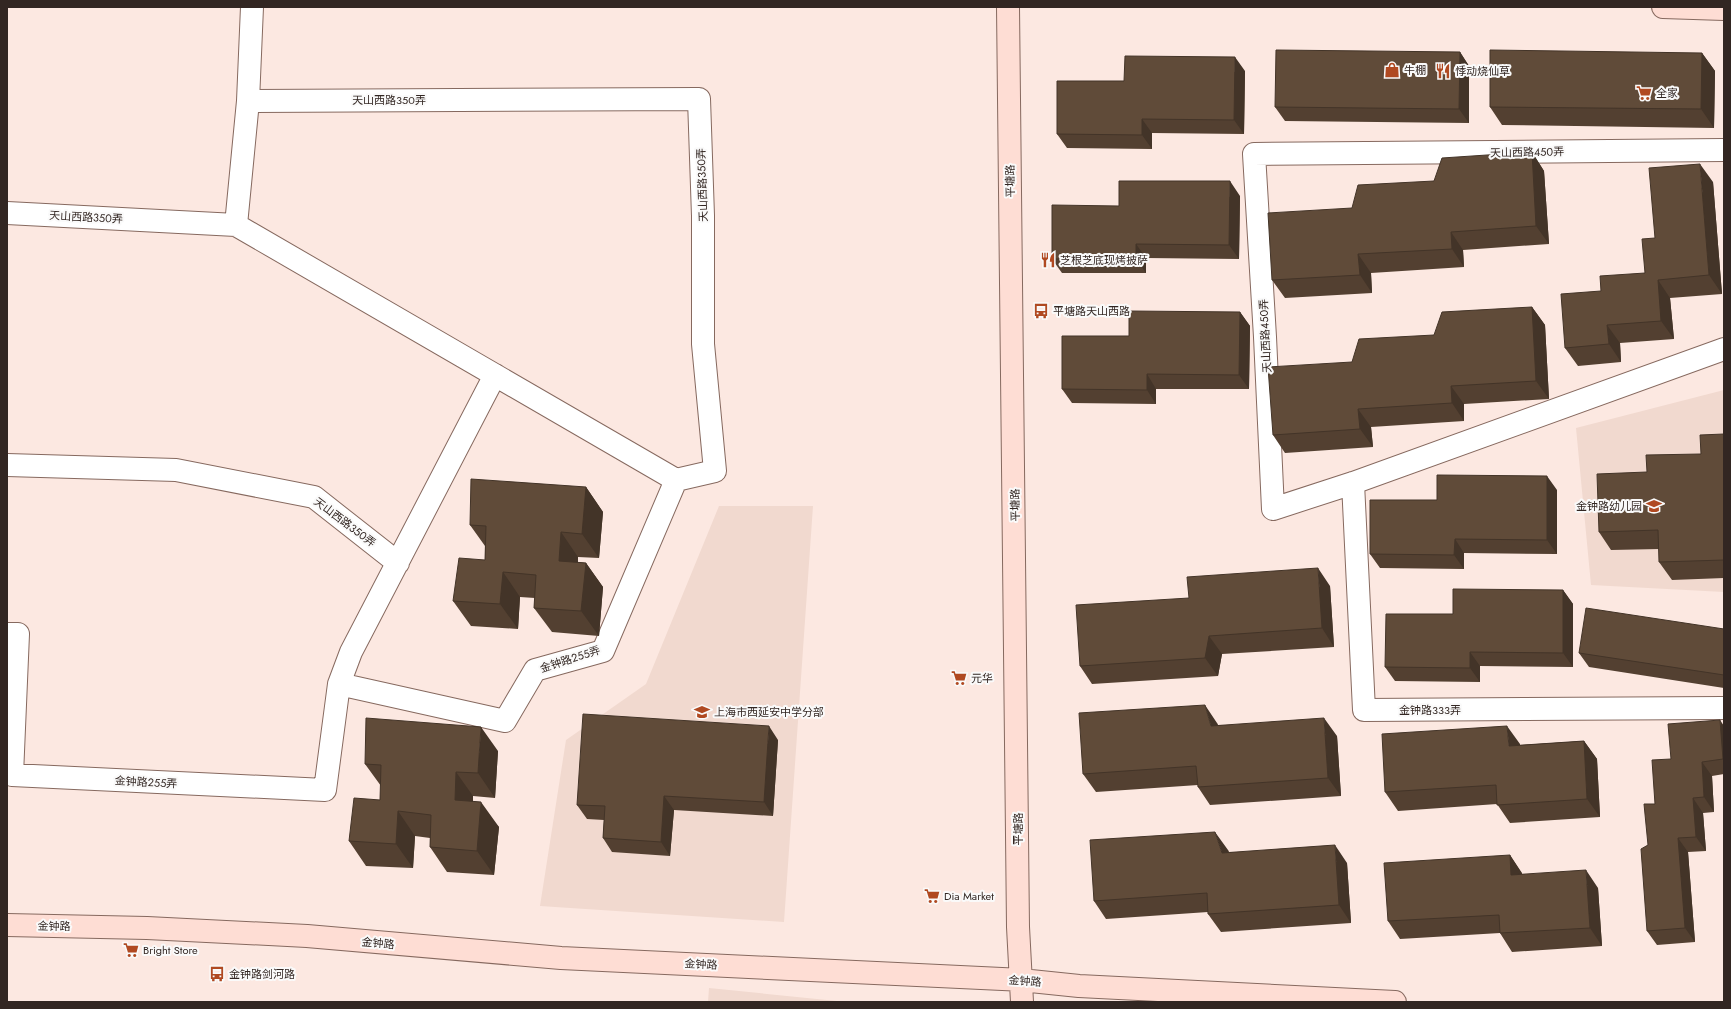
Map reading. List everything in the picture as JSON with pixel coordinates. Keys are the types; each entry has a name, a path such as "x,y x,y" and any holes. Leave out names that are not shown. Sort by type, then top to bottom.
{"street":[{"path":"236,225 248,100 252,7"},
{"name":"平塘路","path":"1008,7 1018,927 1022,1002"},
{"path":"1663,7 1724,8"},
{"name":"天山西路350弄","path":"7,213 236,225 676,480 715,471 703,344 703,216 699,99 248,100"},
{"name":"天山西路450弄","path":"1724,150 1254,154 1273,510 1724,349"},
{"path":"398,563 495,375"},
{"name":"天山西路350弄","path":"7,465 176,470 314,497 398,563"},
{"name":"金钟路255弄","path":"339,684 505,721 535,670 604,651 676,480"},
{"name":"金钟路333弄","path":"1353,482 1364,710 1724,708"},
{"name":"金钟路255弄","path":"7,634 18,634 12,775 325,790 339,684 351,652 398,563"},
{"name":"金钟路","path":"7,925 147,928 292,936 561,958 1021,980 1079,986 1395,1002"}],"shaded area":[{"name":"金钟路幼儿园","path":"1724,390 1724,592 1591,585 1576,428"},
{"name":"上海市西延安中学分部","path":"719,506 813,506 784,922 540,906 566,740 646,684"},
{"path":"709,988 847,1002 708,1002"}],"building":[{"path":"1276,50 1460,52 1459,109 1275,107"},
{"path":"1490,50 1702,53 1701,109 1490,107"},
{"path":"1125,56 1235,57 1234,120 1142,119 1142,135 1057,134 1057,81 1124,81"},
{"path":"1532,152 1536,226 1451,232 1452,249 1358,254 1360,275 1272,280 1268,213 1352,208 1358,185 1434,181 1442,158"},
{"path":"1700,164 1709,275 1658,280 1661,321 1607,325 1609,344 1565,348 1561,294 1601,291 1600,276 1645,273 1642,239 1655,238 1649,168"},
{"path":"1119,181 1230,181 1229,245 1136,244 1136,259 1052,259 1052,205 1119,206"},
{"path":"1532,307 1536,381 1451,386 1452,403 1358,409 1360,429 1273,435 1268,367 1352,362 1359,339 1434,335 1442,312"},
{"path":"1129,311 1240,312 1239,375 1147,374 1147,390 1062,389 1062,336 1129,336"},
{"path":"1724,434 1724,560 1659,562 1658,530 1599,532 1597,474 1647,472 1646,455 1701,454 1700,435"},
{"path":"1437,475 1547,476 1547,540 1455,539 1454,555 1370,554 1370,500 1437,500"},
{"path":"471,479 586,487 582,534 561,532 559,561 586,563 581,611 534,608 536,575 503,572 500,604 453,601 459,558 485,560 486,526 470,525"},
{"path":"1318,568 1322,628 1209,636 1205,658 1080,666 1076,605 1189,598 1187,577"},
{"path":"1453,589 1563,590 1563,653 1470,652 1470,668 1385,667 1386,614 1453,614"},
{"path":"1586,608 1724,629 1724,675 1579,653"},
{"path":"1205,705 1211,726 1324,718 1328,778 1198,787 1196,766 1083,774 1079,713"},
{"path":"583,714 769,726 764,802 664,796 661,842 603,838 605,806 577,805"},
{"path":"366,718 481,727 478,773 456,772 455,800 481,802 477,851 430,847 431,815 398,811 396,844 349,841 354,798 380,800 381,765 365,764"},
{"path":"1720,720 1723,759 1702,762 1704,797 1693,798 1696,837 1678,838 1685,928 1647,931 1641,849 1648,845 1644,804 1655,804 1652,760 1671,759 1668,724"},
{"path":"1507,726 1509,746 1584,741 1587,799 1497,805 1496,785 1385,792 1382,734"},
{"path":"1215,832 1222,853 1335,845 1339,905 1208,914 1207,893 1094,901 1090,840"},
{"path":"1510,855 1511,875 1586,870 1590,928 1500,933 1499,915 1388,921 1384,863"}],"place":[{"name":"牛棚","path":"1392,70"},
{"name":"悸动烧仙草","path":"1443,71"},
{"name":"全家","path":"1644,93"},
{"name":"芝根芝底现烤披萨","path":"1048,260"},
{"name":"平塘路天山西路","path":"1041,311"},
{"name":"金钟路幼儿园","path":"1654,506"},
{"name":"元华","path":"959,678"},
{"name":"上海市西延安中学分部","path":"702,712"},
{"name":"Dia Market","path":"932,896"},
{"name":"Bright Store","path":"131,950"},
{"name":"金钟路剑河路","path":"217,974"}]}
